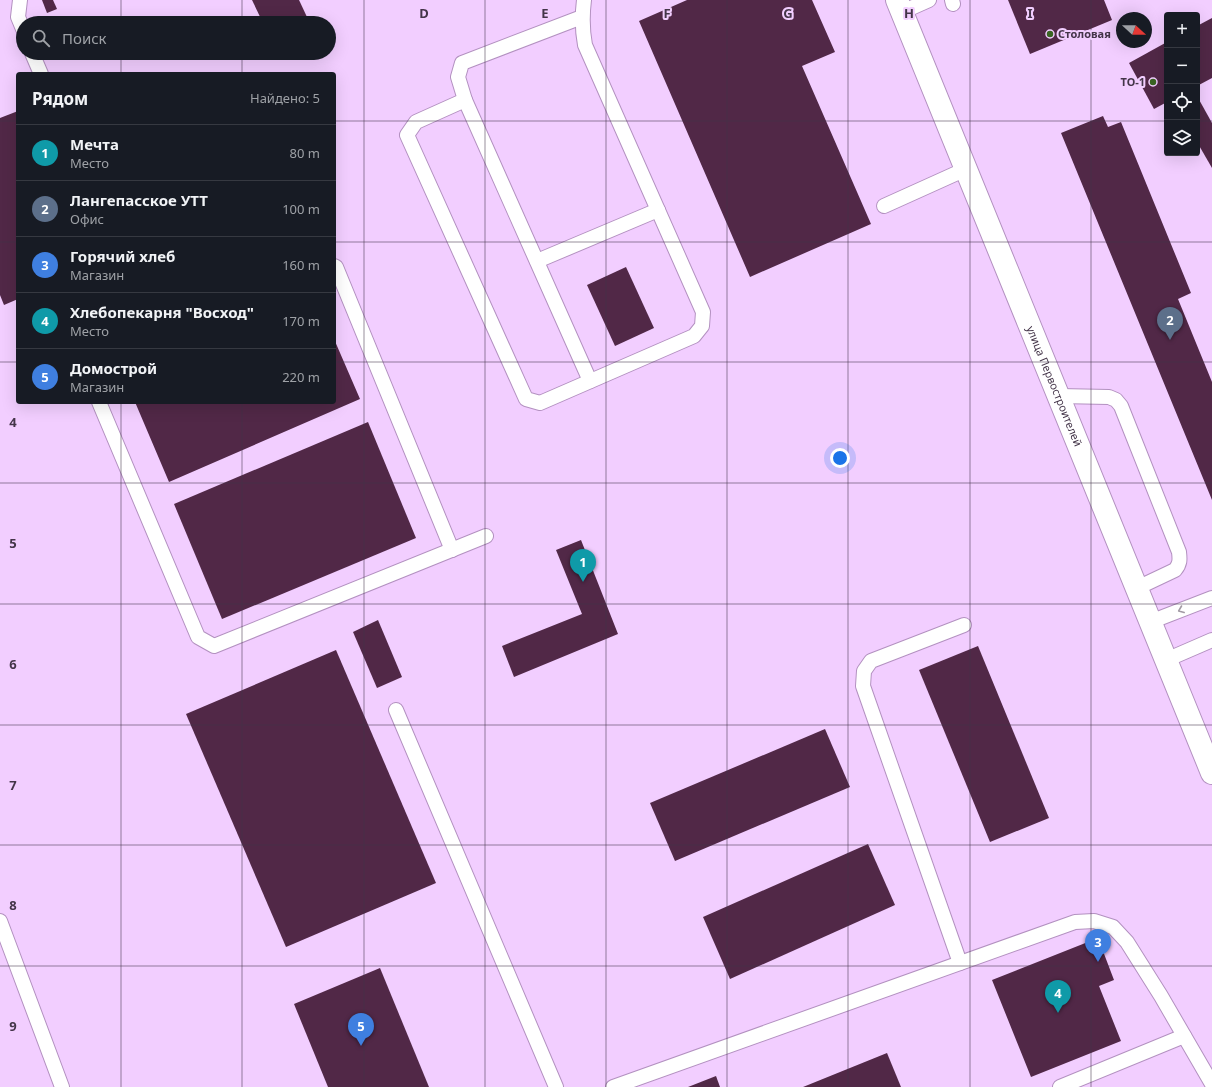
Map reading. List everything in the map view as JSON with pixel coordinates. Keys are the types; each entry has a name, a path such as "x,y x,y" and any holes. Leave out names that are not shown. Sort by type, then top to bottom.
{"street":[{"name":"улица Первостроителей","path":"899,6 1212,773"}],"lane":[{"path":"18,16 20,0"},
{"path":"465,100 416,122 407,135 526,399 540,403 694,336 702,326 704,312 585,45 582,32 584,0"},
{"path":"899,6 929,0"},
{"path":"582,17 462,63 458,77 465,100 590,381"},
{"path":"35,60 40,72"},
{"path":"884,206 966,169"},
{"path":"537,262 658,210"},
{"path":"336,267 452,550"},
{"path":"1059,396 1109,397 1116,400 1121,406 1179,552 1180,559 1179,565 1174,570 1137,588"},
{"path":"100,404 198,637 214,646 486,536"},
{"path":"1150,622 1212,598"},
{"path":"960,963 863,686 864,670 871,661 964,625"},
{"path":"1166,660 1212,640"},
{"path":"396,710 556,1087"},
{"path":"0,921 62,1087"},
{"path":"613,1087 1075,922 1094,921 1113,927 1127,942 1161,996 1212,1084"},
{"path":"1060,1087 1184,1036"}],"building":[{"path":"42,0 53,0 57,9 47,13"},
{"path":"252,0 299,0 307,16 260,16"},
{"path":"687,0 812,0 835,52 802,66 871,224 750,277 639,21"},
{"name":"Столовая","path":"1008,0 1104,0 1112,20 1030,54"},
{"path":"1212,18 1212,78 1200,84 1200,48 1200,24"},
{"name":"ТО-1","path":"1164,44 1164,104 1154,109 1129,63"},
{"path":"1200,101 1212,123 1212,168 1200,147"},
{"path":"16,112 16,300 4,305 0,295 0,118"},
{"path":"1103,116 1108,127 1121,122 1191,293 1178,299 1212,382 1212,500 1061,133"},
{"path":"626,267 654,328 615,346 587,285"},
{"path":"336,344 360,399 169,482 136,404 336,404"},
{"path":"368,422 416,538 222,619 174,504"},
{"path":"581,540 618,634 514,677 502,646 582,614 556,550"},
{"path":"378,620 402,677 377,688 353,632"},
{"path":"978,646 1049,818 990,842 919,670"},
{"path":"336,650 436,883 286,947 186,714"},
{"path":"825,729 850,787 675,861 650,803"},
{"path":"868,844 895,905 730,979 703,917"},
{"path":"1098,938 1114,980 1099,986 1121,1041 1031,1077 992,980"},
{"path":"380,968 429,1087 328,1087 294,1004"},
{"path":"887,1053 901,1087 803,1087"},
{"path":"716,1076 720,1087 688,1087"}],"place":[{"name":"Столовая","path":"1050,34"},
{"name":"ТО-1","path":"1153,82"},
{"name":"Лангепасское УТТ","path":"1170,340"},
{"name":"Мечта","path":"583,582"},
{"name":"Горячий хлеб","path":"1098,962"},
{"name":"Хлебопекарня \"Восход\"","path":"1058,1013"},
{"name":"Домострой","path":"361,1046"}]}
